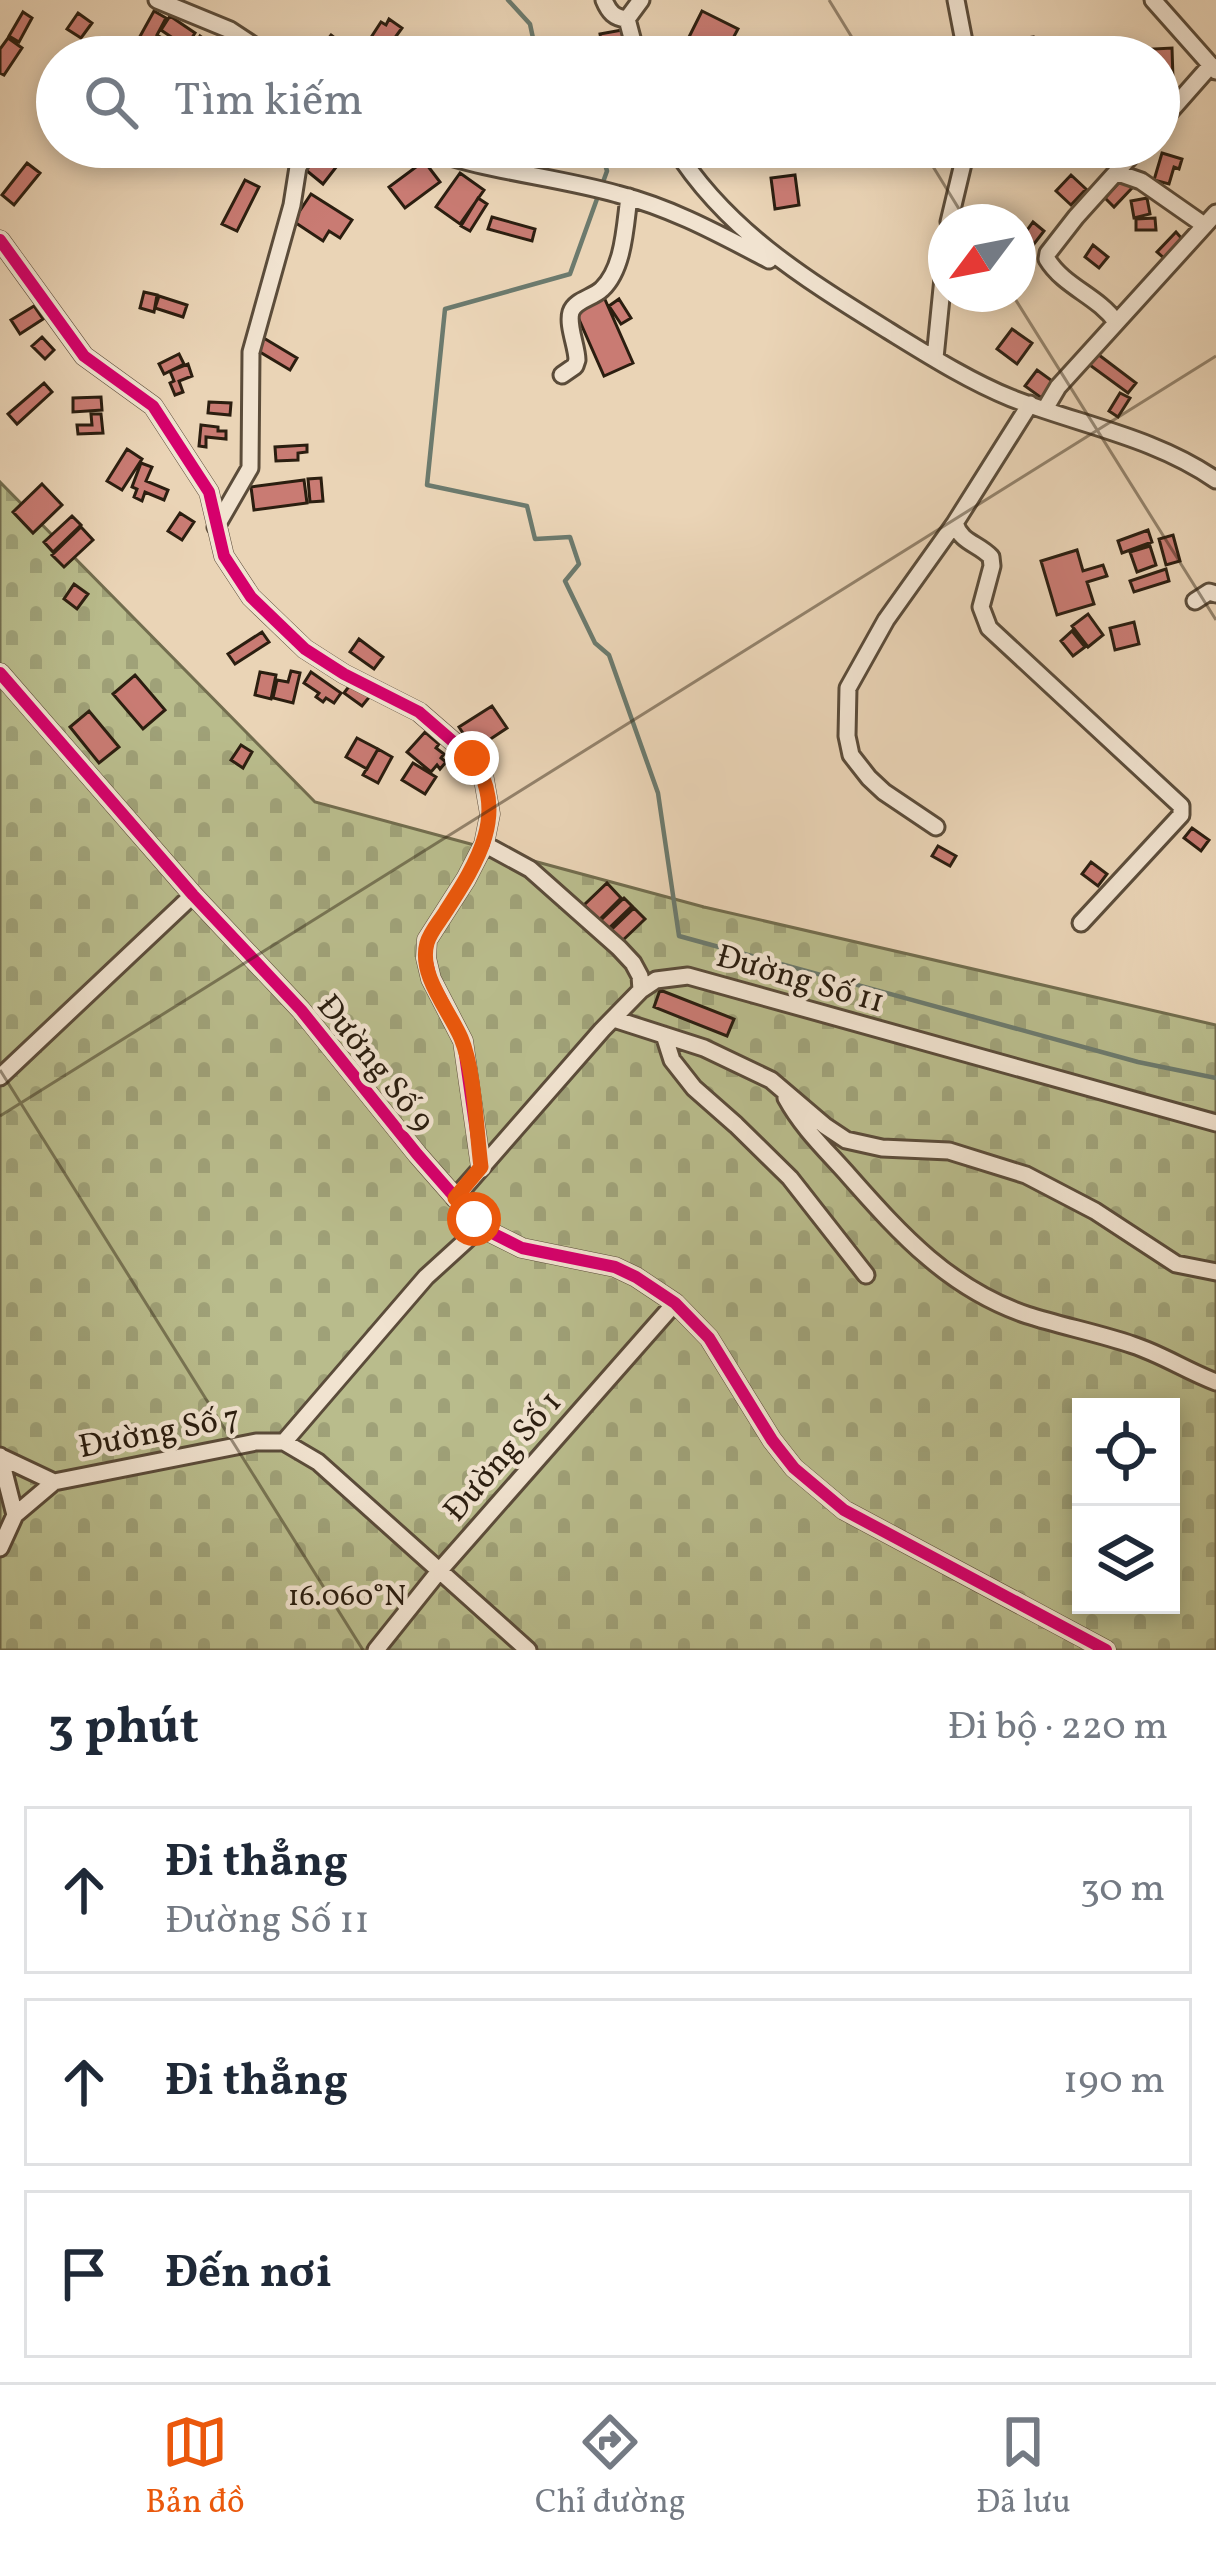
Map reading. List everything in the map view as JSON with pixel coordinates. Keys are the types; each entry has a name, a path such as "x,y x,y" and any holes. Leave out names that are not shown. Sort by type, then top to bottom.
{"street":[{"path":"157,0 239,36"},
{"path":"604,0 618,19 627,20"},
{"path":"627,20 641,0"},
{"path":"1153,0 1213,68 1180,102"},
{"path":"962,2 966,36"},
{"path":"627,20 631,36"},
{"path":"216,526 250,469 251,352 298,168"},
{"path":"500,168 625,196 689,218 807,280 992,389 1163,449 1216,480"},
{"path":"688,168 742,231 807,280"},
{"path":"953,204 962,168"},
{"path":"1116,322 1053,270 1047,259 1076,217 1122,168"},
{"path":"936,826 884,793 851,755 848,688 886,620 1037,407 1210,219 1118,173"},
{"path":"562,375 577,360 571,310 599,292 622,246 625,196"},
{"path":"0,241 84,356 153,406 209,492 224,556 251,597 304,649 418,712 472,758 483,774 490,814 484,844 427,940 426,958 431,979 463,1041 481,1167"},
{"path":"935,358 940,312"},
{"path":"955,523 965,541 991,557 981,607 989,628 1181,806 1181,815 1082,923"},
{"path":"1195,601 1209,592 1216,594"},
{"name":"Đường Số 9","path":"0,673 193,895 301,1010 482,1226 522,1248 615,1267 675,1303 709,1338 772,1440 816,1489 844,1510 1106,1650"},
{"path":"455,1198 641,991 640,976 620,948 530,869 484,844"},
{"path":"0,1077 193,895"},
{"name":"Đường Số 11","path":"641,991 656,980 688,976 1216,1123"},
{"path":"614,1019 704,1048 771,1081 846,1140 882,1148 949,1151 1026,1174 1095,1211 1176,1264 1216,1272"},
{"path":"664,1035 672,1060 694,1088 790,1178 866,1275"},
{"path":"782,1090 801,1126 921,1254 974,1291 1027,1315 1136,1346 1216,1382"},
{"path":"284,1442 426,1277 482,1226"},
{"name":"Đường Số 1","path":"376,1650 440,1570 675,1303"},
{"name":"Đường Số 7","path":"15,1515 54,1482 256,1442 284,1442 319,1462 528,1650"},
{"path":"0,1456 54,1482"},
{"path":"0,1456 15,1515 0,1548"}],"green space":[{"path":"0,482 315,802 704,907 1216,1025 1216,1650 0,1650"}],"building":[{"path":"154,11 166,18 159,36 140,36"},
{"path":"702,11 738,29 734,36 690,36"},
{"path":"23,12 32,18 19,42 9,36"},
{"path":"78,13 92,23 82,36 67,29"},
{"path":"170,16 195,33 170,36 161,30"},
{"path":"389,19 402,28 396,36 372,36 381,22 386,25"},
{"path":"622,30 623,36 600,36"},
{"path":"8,38 22,48 4,75 0,73 0,49"},
{"path":"27,163 40,173 14,205 2,195"},
{"path":"303,168 335,168 323,184"},
{"path":"415,168 429,168 440,182 405,208 389,187"},
{"path":"1158,168 1174,168 1169,184 1154,180"},
{"path":"460,173 484,190 460,224 436,207"},
{"path":"795,175 799,205 775,209 771,178"},
{"path":"1071,175 1086,189 1071,205 1056,191"},
{"path":"1124,177 1133,187 1114,207 1105,198"},
{"path":"245,180 259,187 237,231 222,224"},
{"path":"311,194 352,220 340,238 329,231 323,241 293,221"},
{"path":"478,198 487,204 470,231 461,226"},
{"path":"1147,198 1150,214 1134,218 1131,201"},
{"path":"492,217 535,229 532,241 488,229"},
{"path":"1155,218 1156,230 1136,230 1136,219"},
{"path":"1176,232 1183,240 1165,259 1157,252"},
{"path":"1093,245 1108,257 1099,268 1085,257"},
{"path":"144,292 157,295 154,312 140,308"},
{"path":"603,295 633,363 604,376 574,308"},
{"path":"159,296 187,305 183,317 155,308"},
{"path":"619,299 631,318 621,324 609,306"},
{"path":"34,306 43,319 20,334 11,320"},
{"path":"1012,329 1032,343 1017,364 997,349"},
{"path":"42,337 54,350 45,359 32,346"},
{"path":"262,337 297,358 290,370 255,349"},
{"path":"1095,352 1136,383 1128,393 1087,363"},
{"path":"179,354 184,364 164,374 159,364"},
{"path":"188,364 192,376 179,381 183,392 175,395 170,371"},
{"path":"1037,370 1055,383 1043,399 1025,386"},
{"path":"44,383 52,392 17,424 8,414"},
{"path":"1120,393 1130,398 1118,417 1109,411"},
{"path":"101,397 102,410 73,412 73,398"},
{"path":"209,402 231,403 230,415 208,413"},
{"path":"91,414 101,414 103,433 78,434 77,425 92,425"},
{"path":"201,425 226,431 226,439 206,437 206,447 199,446"},
{"path":"307,445 307,452 298,453 298,460 276,461 275,447"},
{"path":"127,449 142,459 122,490 107,481"},
{"path":"141,463 152,467 146,481 168,490 164,500 145,492 142,501 134,497 137,489 132,487"},
{"path":"321,478 323,501 310,502 308,479"},
{"path":"304,480 307,503 254,510 251,487"},
{"path":"42,484 62,505 33,533 13,512"},
{"path":"180,513 194,522 182,540 168,531"},
{"path":"72,516 81,525 53,552 44,542"},
{"path":"81,527 93,540 64,567 52,555"},
{"path":"1148,530 1152,542 1122,553 1118,541"},
{"path":"1173,535 1180,561 1166,565 1159,539"},
{"path":"1150,546 1156,565 1137,572 1130,552"},
{"path":"1077,550 1083,571 1103,565 1107,576 1087,582 1094,604 1057,615 1041,561"},
{"path":"1166,569 1169,581 1134,592 1130,581"},
{"path":"74,584 88,594 77,609 64,599"},
{"path":"1088,614 1103,635 1088,647 1072,626"},
{"path":"1134,622 1139,644 1115,650 1110,628"},
{"path":"1072,631 1085,647 1073,656 1061,641"},
{"path":"262,632 269,642 235,664 228,654"},
{"path":"359,639 383,657 374,669 350,652"},
{"path":"291,671 300,673 293,703 273,698 277,680 288,682"},
{"path":"260,672 276,675 271,699 255,695"},
{"path":"311,672 341,693 334,703 326,698 323,702 304,683"},
{"path":"135,675 165,710 143,729 113,694"},
{"path":"353,681 371,695 362,706 344,693"},
{"path":"492,706 507,728 474,750 459,727"},
{"path":"89,711 119,747 99,763 70,727"},
{"path":"425,732 439,744 436,748 446,762 431,772 407,752"},
{"path":"357,738 378,749 367,769 346,757"},
{"path":"241,745 252,752 243,768 231,760"},
{"path":"378,749 392,757 378,783 363,775"},
{"path":"413,763 436,777 425,794 402,780"},
{"path":"1192,828 1209,840 1201,851 1184,838"},
{"path":"938,846 956,856 950,866 932,856"},
{"path":"1091,862 1107,874 1098,886 1082,874"},
{"path":"607,883 621,898 599,920 584,905"},
{"path":"624,898 632,906 608,929 600,921"},
{"path":"634,908 645,919 621,942 610,931"},
{"path":"660,990 734,1019 727,1036 654,1007"}],"waterway":[{"path":"508,0 530,24 533,36"},
{"path":"606,168 570,274 445,309 427,485 527,506 535,539 570,537 579,564 565,581 595,643 609,655 658,793 679,936 1138,1062 1216,1078"}],"cycle path":[{"path":"0,240 84,356 153,406 209,492 224,556 251,597 305,649 419,712 472,758 483,774 490,814 484,844 427,940 426,958 431,979 463,1041 481,1167"},
{"path":"0,673 193,895 301,1010 474,1219 522,1248 615,1267 675,1303 709,1338 794,1468 844,1510 1106,1650"}],"route":[{"path":"472,758 488,793 490,814 484,844 427,940 426,958 468,1061 481,1167 455,1198 474,1219"}]}
